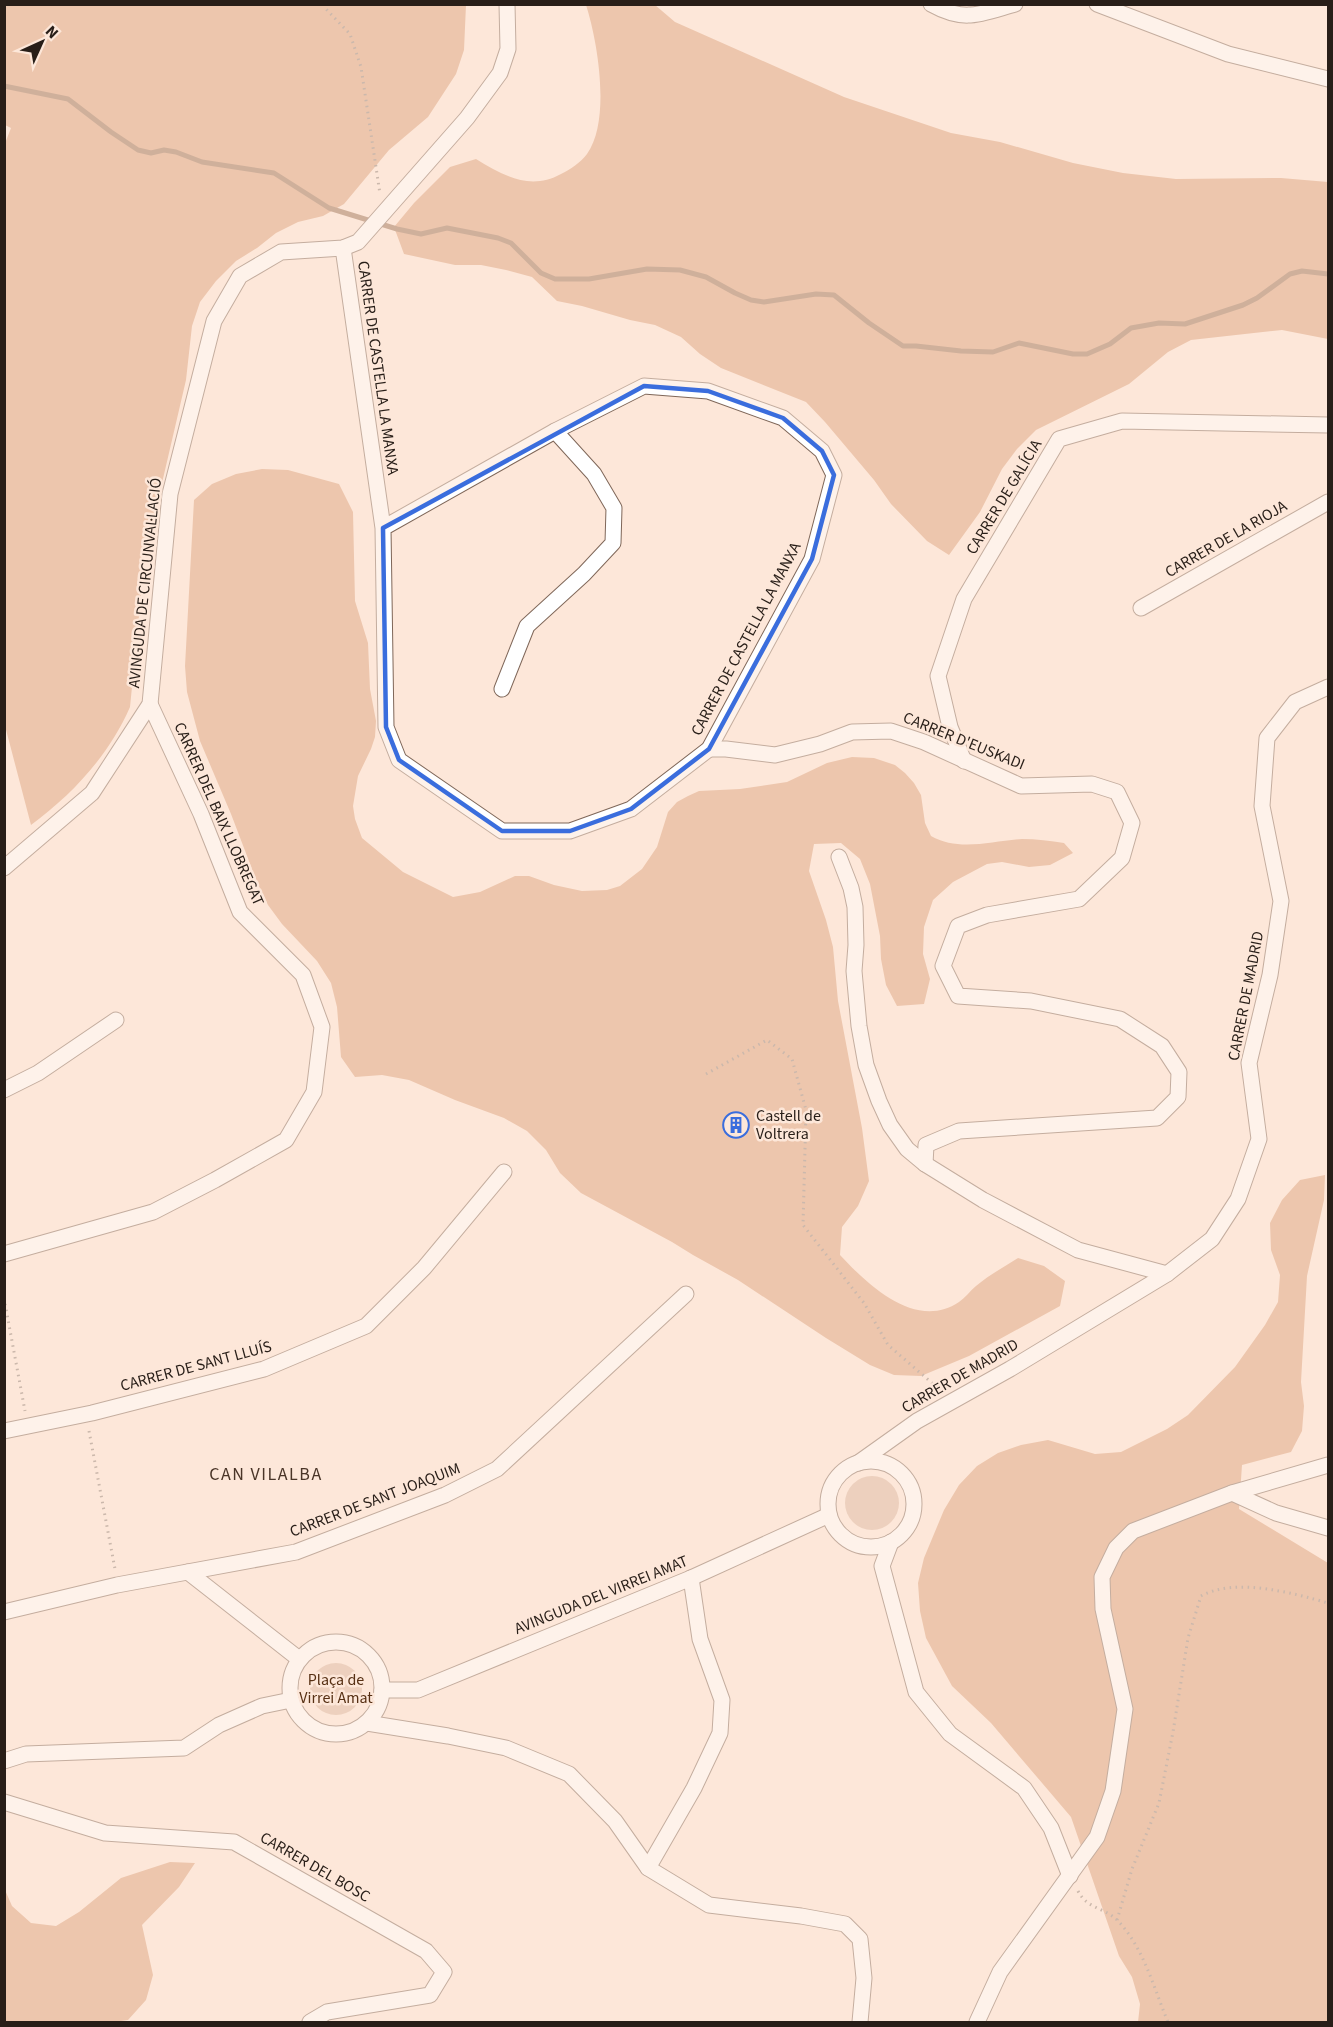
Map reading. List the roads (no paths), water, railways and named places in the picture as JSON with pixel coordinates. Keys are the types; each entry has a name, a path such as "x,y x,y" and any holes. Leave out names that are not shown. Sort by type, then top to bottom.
{"street":[{"path":"343,248 358,242 384,214 467,118 500,73 508,49 507,4"},
{"path":"931,4 944,12 958,16 973,15 1015,4"},
{"path":"1097,4 1228,54 1329,79"},
{"name":"CARRER DE CASTELLA LA MANXA","path":"343,248 383,528 386,728 399,760 502,831 570,831 631,809 710,749 812,559 834,476 822,451 783,418 708,391 644,386 555,431 383,528"},
{"name":"AVINGUDA DE CIRCUNVAL·LACIÓ","path":"4,868 92,793 150,704 170,494 214,321 240,276 281,252 343,248"},
{"name":"CARRER DE GALÍCIA","path":"964,761 950,727 938,676 964,599 1059,439 1122,421 1329,425"},
{"path":"502,689 527,626 584,574 613,543 614,507 594,474 555,431"},
{"name":"CARRER DE LA RIOJA","path":"1141,608 1329,502"},
{"name":"CARRER DE MADRID","path":"858,1462 917,1421 1010,1369 1167,1274 1212,1239 1238,1199 1258,1139 1248,1063 1270,975 1281,901 1263,806 1267,738 1295,702 1329,687"},
{"name":"CARRER DEL BAIX LLOBREGAT","path":"4,1254 153,1212 215,1180 286,1140 315,1092 322,1027 303,975 240,912 201,814 150,704"},
{"name":"CARRER D'EUSKADI","path":"710,749 775,755 820,744 852,732 891,730 924,742 1021,786 1092,784 1117,792 1132,824 1122,858 1078,899 987,915 958,926 943,966 958,996 1031,1001 1119,1019 1162,1046 1179,1072 1178,1097 1157,1118 959,1131 926,1145 925,1164"},
{"path":"838,857 851,888 855,907 854,971 859,1026 866,1065 879,1101 907,1149 925,1164 983,1200 1078,1250 1167,1274"},
{"path":"4,1090 38,1073 116,1020"},
{"name":"CARRER DE SANT LLUÍS","path":"4,1431 84,1415 264,1369 366,1326 424,1269 504,1172"},
{"name":"CARRER DE SANT JOAQUIM","path":"4,1612 117,1585 296,1552 445,1495 498,1469 686,1294"},
{"path":"858,1462 886,1463 898,1470 908,1481 913,1494 914,1508 903,1534 879,1546 854,1543 839,1532 829,1515 830,1489 842,1473 858,1462"},
{"path":"977,2022 1000,1972 1097,1837 1113,1791 1125,1709 1103,1609 1102,1577 1116,1548 1134,1531 1232,1493 1329,1465"},
{"path":"1232,1493 1276,1513 1329,1528"},
{"name":"AVINGUDA DEL VIRREI AMAT","path":"382,1690 418,1690 691,1578 829,1515"},
{"path":"891,1542 882,1566 916,1692 950,1734 1024,1788 1052,1828 1070,1876"},
{"path":"188,1572 299,1659"},
{"path":"648,1868 694,1788 720,1733 722,1700 700,1639 691,1578"},
{"path":"338,1642 352,1644 365,1652 375,1663 381,1676 382,1690 375,1714 367,1723 353,1731 338,1735 322,1732 308,1725 297,1714 291,1700 291,1678 299,1659 310,1649 324,1643 338,1642"},
{"path":"4,1761 26,1754 184,1748 219,1725 262,1706 291,1700"},
{"path":"367,1723 506,1748 569,1774 615,1821 648,1868 709,1905 801,1916 845,1924 860,1939 864,1978 860,2022"},
{"name":"CARRER DEL BOSC","path":"4,1802 105,1833 234,1842 426,1951 444,1972 430,1995 327,2012 310,2022"}],"waterway":[{"path":"4,86 68,99 138,150 151,153 164,150 176,152 202,162 274,173 329,208 397,229 421,234 447,228 498,238 511,243 541,273 555,279 589,279 647,269 680,270 706,277 751,300 764,302 816,294 834,295 903,346 993,352 1019,343 1073,354 1087,354 1110,344 1131,328 1159,323 1185,324 1243,305 1257,298 1290,274 1302,271 1328,274"}],"place":[{"name":"Castell de Voltrera","path":"736,1125"}],"district":[{"name":"CAN VILALBA","path":"266,1474"}],"park label":[{"name":"Plaça de Virrei Amat","path":"336,1689"}]}
